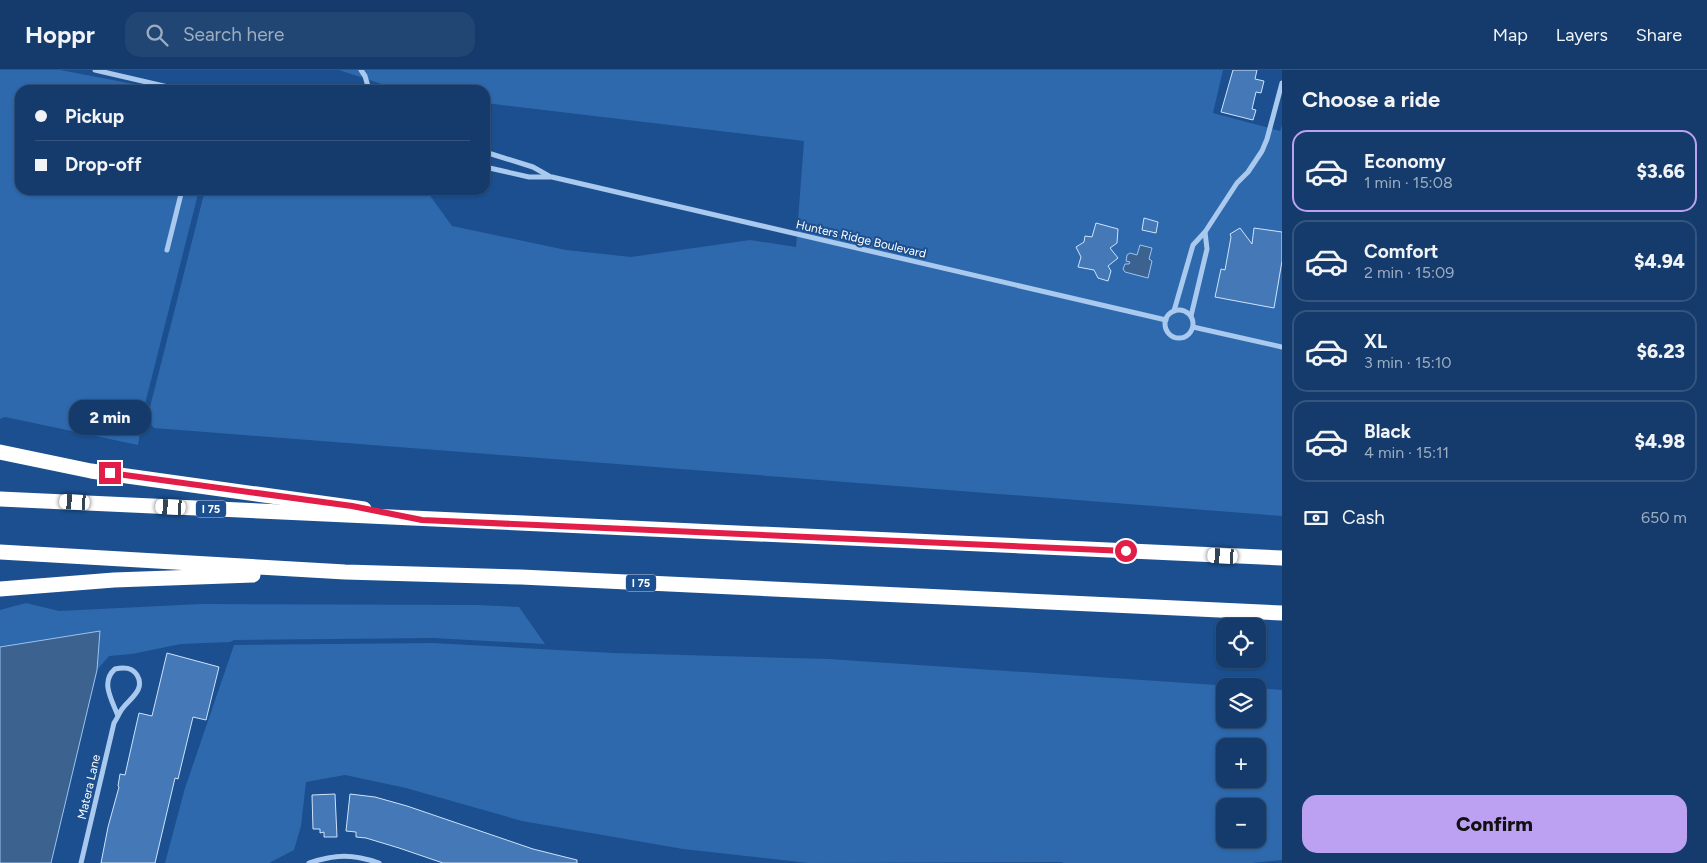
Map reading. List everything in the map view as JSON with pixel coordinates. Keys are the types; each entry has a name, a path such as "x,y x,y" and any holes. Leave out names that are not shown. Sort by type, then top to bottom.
{"highway":[{"path":"0,452 91,471 352,506 422,520"},
{"name":"I 75","path":"0,499 422,520 1282,558"},
{"name":"I 75","path":"0,552 345,572 531,578 1282,612"},
{"path":"0,589 114,580 345,572"}],"street":[{"path":"95,70 160,85"},
{"path":"361,70 368,85"},
{"path":"1174,311 1193,245 1205,232 1237,183 1248,172 1262,151 1282,83"},
{"name":"Hunters Ridge Boulevard","path":"490,154 533,167 552,177"},
{"name":"Hunters Ridge Boulevard","path":"490,168 529,177 552,177 1166,320"},
{"path":"167,250 181,195"},
{"path":"1191,316 1184,310 1170,313 1166,320 1166,331 1177,339 1190,334 1193,327 1191,316 1207,249 1205,232"},
{"path":"1193,327 1282,347"},
{"name":"Matera Lane","path":"81,863 114,723 118,716 122,709 138,691 140,681 136,673 130,669 115,669 110,674 107,683 118,716"},
{"path":"309,863 331,856 350,855 380,863"}],"shaded area":[{"path":"0,70 60,70 139,85 15,85 15,195 198,195 144,408 138,445 5,417 0,419"},
{"path":"339,70 1223,70 1213,113 1280,131 1282,125 1282,516 154,428 147,419 204,195 430,195 452,226 566,250 631,257 750,240 796,247 804,141 490,104 490,85 385,85"},
{"path":"1140,245 1152,248 1149,259 1152,261 1148,278 1125,272 1123,269 1125,264 1130,262 1126,261 1127,255 1130,253 1137,255"},
{"path":"26,603 59,611 201,604 475,605 519,607 545,644 433,638 234,640 230,642 181,644 132,654 109,656 97,670 100,631 0,647 0,610"},
{"path":"100,631 97,670 51,863 0,863 0,647"},
{"path":"433,643 613,653 829,659 1216,685 1216,728 1266,728 1266,689 1282,690 1282,860 1252,863 808,863 683,849 522,821 406,788 345,775 306,782 301,826 294,850 269,863 165,863 185,788 234,645"}],"building":[{"path":"1233,70 1257,70 1255,79 1264,81 1261,93 1256,92 1252,109 1256,110 1253,120 1221,112"},
{"path":"1144,218 1158,222 1156,233 1142,230"},
{"path":"1096,223 1118,229 1117,243 1110,248 1118,258 1108,266 1111,271 1108,281 1098,278 1094,270 1078,267 1081,257 1076,247 1084,242 1085,236 1092,237"},
{"path":"1240,228 1252,244 1254,228 1282,232 1282,261 1274,308 1215,297 1221,269 1225,270 1230,234"},
{"path":"167,653 219,667 206,720 193,717 178,779 175,778 155,863 101,863 119,787 120,774 125,775 139,713 152,716"},
{"path":"335,794 337,837 324,837 324,832 320,833 320,829 313,829 312,795"},
{"path":"350,794 375,797 407,806 533,849 577,860 577,863 443,863 366,838 356,837 356,832 346,831"}],"route":[{"path":"110,473 352,506 422,520 1126,551"}]}
